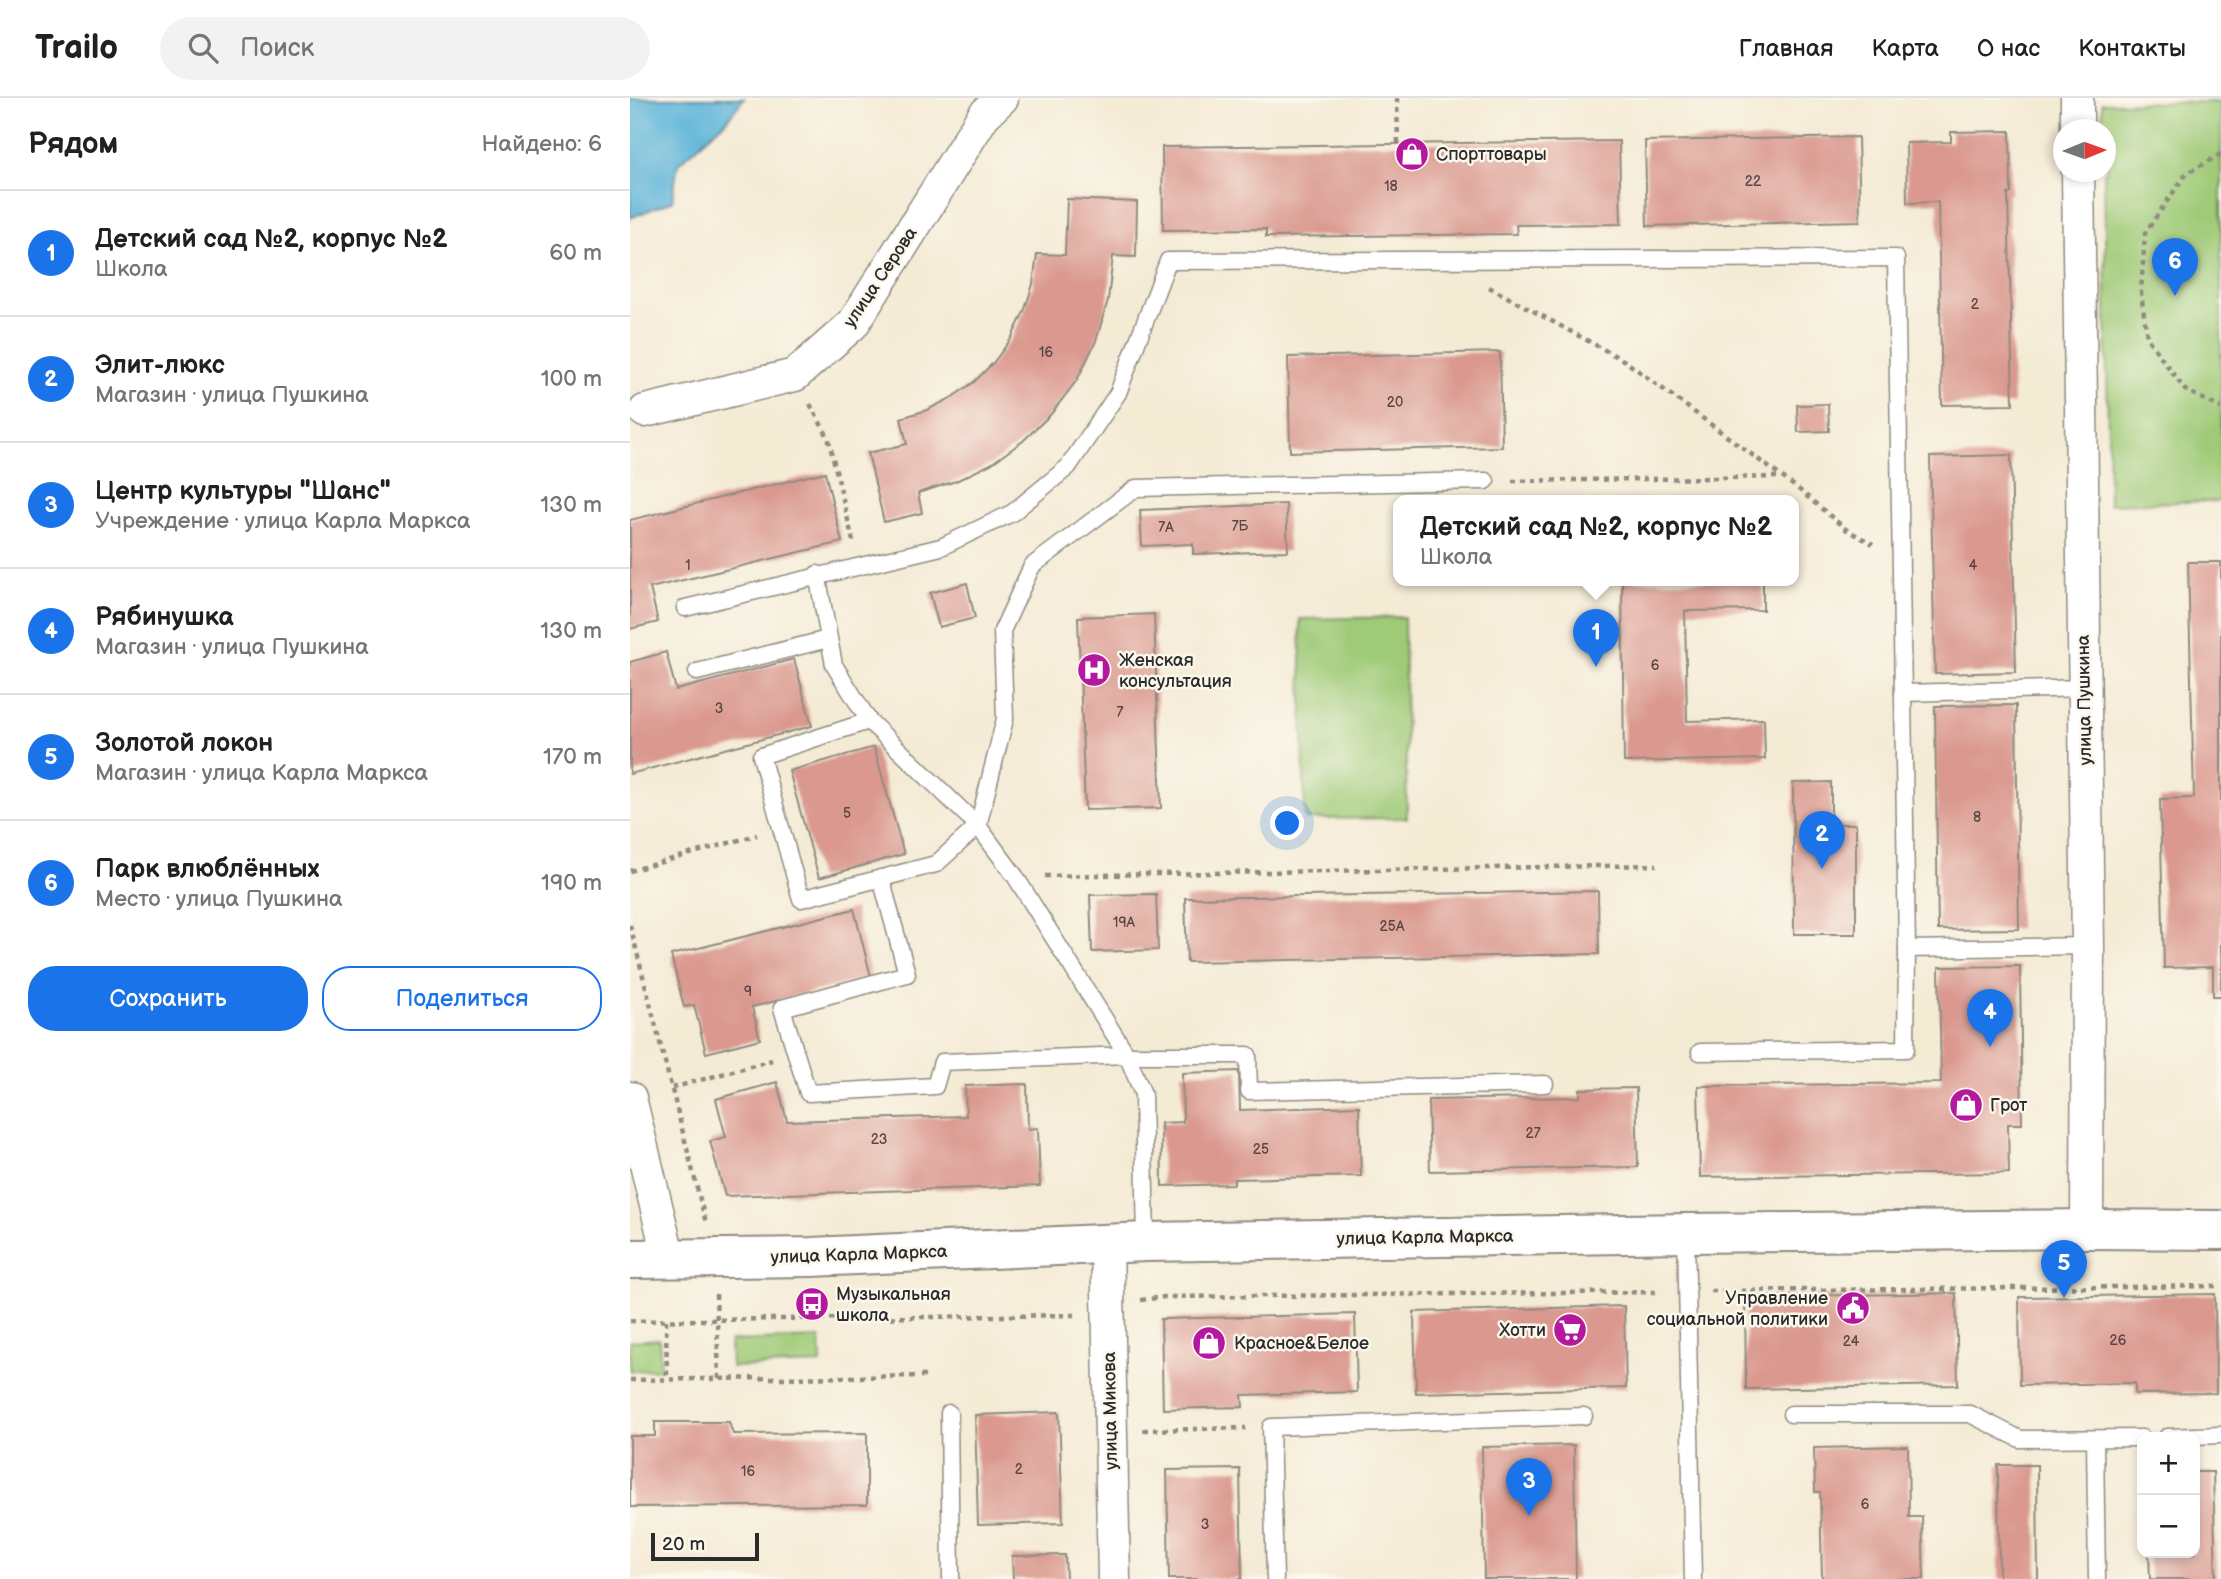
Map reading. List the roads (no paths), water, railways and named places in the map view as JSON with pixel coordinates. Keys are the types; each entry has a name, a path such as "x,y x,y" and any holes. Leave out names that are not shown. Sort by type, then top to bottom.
{"main road":[{"name":"улица Карла Маркса","path":"630,1259 811,1256 1146,1242 1686,1233 2221,1230"}],"street":[{"name":"улица Серова","path":"638,413 794,375 853,324 984,115 1002,98"},
{"path":"2077,98 2077,119"},
{"name":"улица Пушкина","path":"2078,182 2088,946 2087,1229"},
{"path":"630,1098 669,1259"},
{"name":"улица Микова","path":"1107,1243 1114,1579"}],"lane":[{"path":"685,608 817,574 941,547 1012,513 1068,467 1118,393 1168,261 1896,257 1907,949 1906,1049 1700,1052"},
{"path":"869,721 761,756 801,899 936,864 978,826 1004,719 1002,631 1032,566 1136,488 1486,481"},
{"path":"817,574 834,665 869,721 978,826 1014,876 1127,1055 1143,1094 1146,1242"},
{"path":"697,673 828,639"},
{"path":"1903,693 2084,688"},
{"path":"881,878 907,974 782,1008 808,1093 935,1086 942,1062 1127,1055 1248,1055 1249,1091 1545,1084"},
{"path":"1907,949 2088,946"},
{"path":"1686,1233 1693,1579"},
{"path":"949,1413 951,1579"},
{"path":"1791,1415 1970,1414 2020,1439 2137,1438"},
{"path":"1275,1579 1271,1427 1584,1416"},
{"path":"2200,1436 2221,1435"},
{"path":"2095,1440 2097,1579"}],"water":[{"path":"630,98 744,98 726,121 678,164 672,201 630,218"}],"place":[{"name":"Спорттовары","path":"1412,154"},
{"name":"Парк влюблённых","path":"2175,296"},
{"name":"Детский сад №2, корпус №2","path":"1596,667"},
{"name":"Женская консультация","path":"1094,670"},
{"name":"Элит-люкс","path":"1822,869"},
{"name":"Рябинушка","path":"1990,1047"},
{"name":"Грот","path":"1966,1105"},
{"name":"Золотой локон","path":"2064,1298"},
{"name":"Музыкальная школа","path":"812,1304"},
{"name":"Управление социальной политики","path":"1853,1308"},
{"name":"Хотти","path":"1570,1330"},
{"name":"Красное&Белое","path":"1209,1343"},
{"name":"Центр культуры \"Шанс\"","path":"1529,1516"}]}
